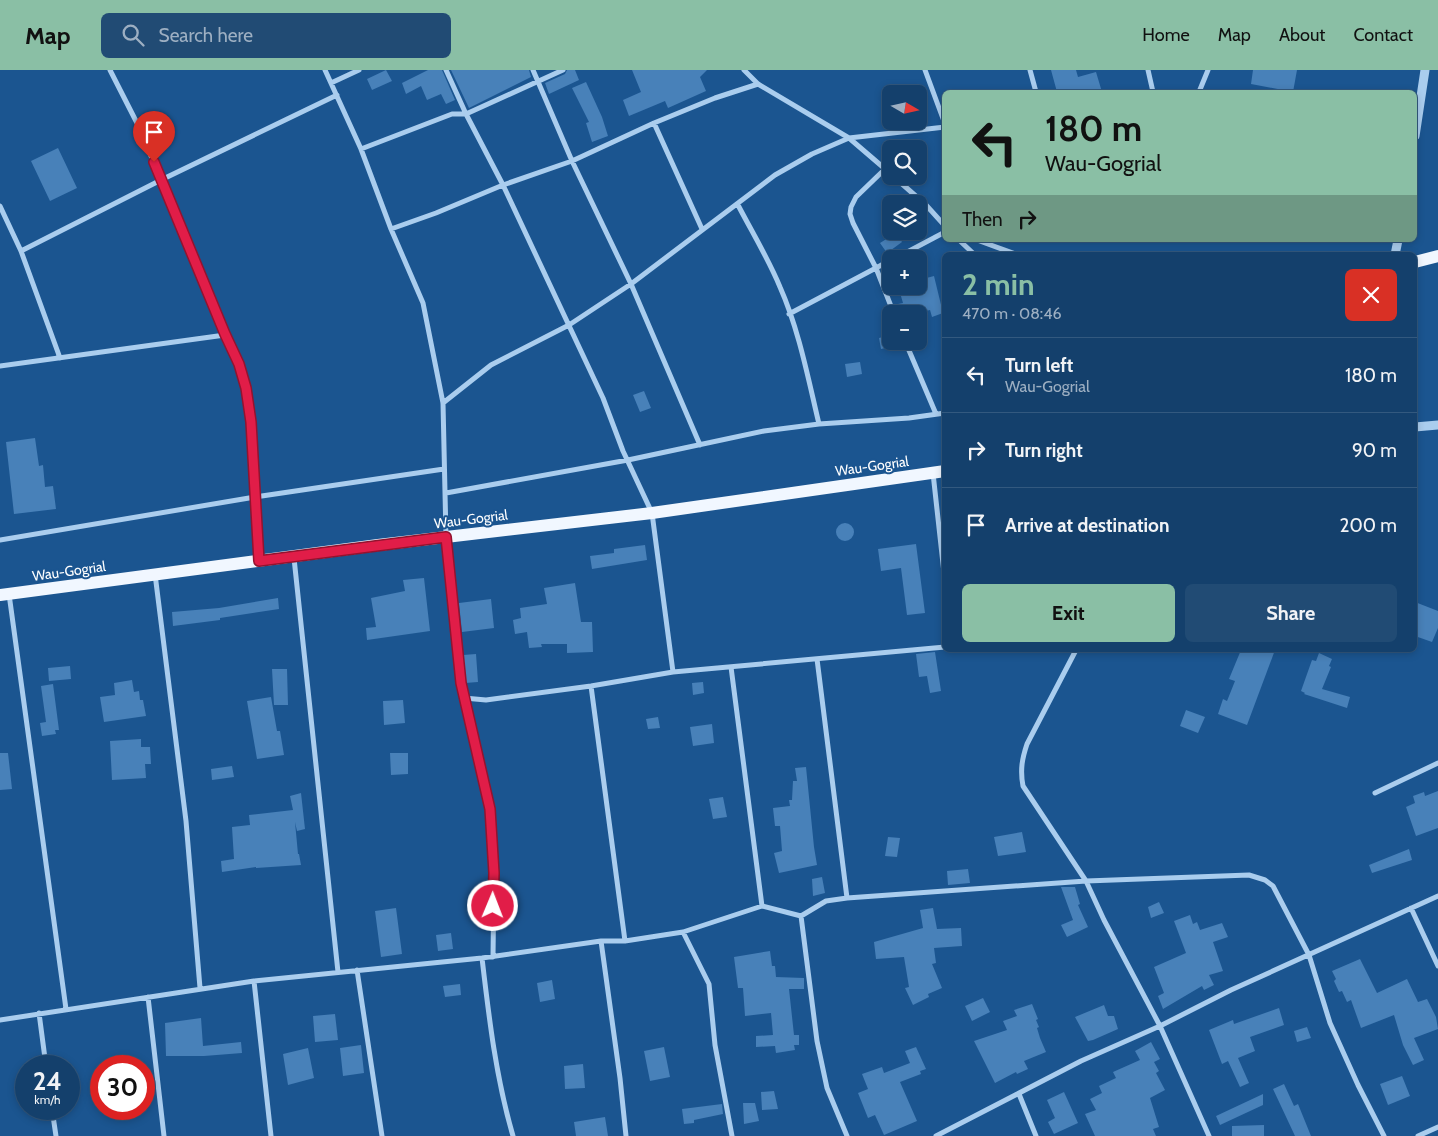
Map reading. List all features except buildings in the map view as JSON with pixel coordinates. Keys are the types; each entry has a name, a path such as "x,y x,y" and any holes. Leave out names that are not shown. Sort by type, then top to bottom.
{"main road":[{"path":"1417,261 1438,256"},
{"name":"Wau-Gogrial","path":"4,594 446,537 652,513 939,472"}],"street":[{"path":"110,70 139,127 239,364 246,388 251,422 259,561"},
{"path":"325,70 361,149 391,229 423,303 443,403 446,537 464,698 490,809 494,873 493,957"},
{"path":"331,83 359,70"},
{"path":"446,70 466,114 503,185 603,398 623,451 652,513 674,672"},
{"path":"533,70 572,161 631,284 700,446"},
{"path":"361,149 452,114 466,114 537,80 563,70"},
{"path":"744,70 758,84 849,138 882,166"},
{"path":"925,70 942,118"},
{"path":"1030,70 1035,90"},
{"path":"1148,70 1153,90"},
{"path":"1200,90 1208,70"},
{"path":"1417,123 1425,70"},
{"path":"391,229 436,213 503,185 572,161 654,123 715,98 758,84"},
{"path":"21,251 161,180 337,95"},
{"path":"654,123 702,229"},
{"path":"443,403 490,366 569,325 631,284 702,229 738,205 775,175 812,154 849,138 942,126"},
{"path":"882,172 856,198 851,207 850,214 876,268 890,305"},
{"path":"903,185 942,223"},
{"path":"738,205 781,287 819,424"},
{"path":"0,206 21,251 60,358"},
{"path":"910,250 942,234"},
{"path":"961,242 971,252"},
{"path":"982,242 1010,252"},
{"path":"790,314 882,265"},
{"path":"0,366 225,334"},
{"path":"909,350 936,414"},
{"path":"446,493 628,460 764,432 819,424 909,418 942,413"},
{"path":"1417,427 1438,425"},
{"path":"0,540 255,497 444,469"},
{"path":"939,472 942,527"},
{"path":"294,556 338,972"},
{"path":"155,574 186,821 200,988"},
{"path":"4,594 66,1009"},
{"path":"464,698 486,700 591,686 674,672 942,647"},
{"path":"1075,652 1027,744 1020,772 1023,786 1086,881 1104,920 1160,1026 1208,1136"},
{"path":"817,659 847,898"},
{"path":"731,667 762,906"},
{"path":"591,686 625,941"},
{"path":"1375,793 1438,763"},
{"path":"0,1020 254,981 493,957 601,941 625,941 683,932 762,906 802,916 826,901 847,898 1086,881 1249,875 1265,880 1273,886 1309,955 1330,1022 1358,1085 1384,1136"},
{"path":"936,1136 1081,1061 1160,1026 1231,990 1438,896"},
{"path":"1412,908 1438,966"},
{"path":"802,916 817,1041 827,1088 848,1136"},
{"path":"683,932 709,984 715,1045 732,1136"},
{"path":"601,941 626,1136"},
{"path":"482,958 492,1044 503,1102 513,1136"},
{"path":"357,970 382,1136"},
{"path":"254,981 271,1136"},
{"path":"148,997 164,1136"},
{"path":"39,1014 45,1055"},
{"path":"1019,1094 1036,1136"},
{"path":"54,1120 56,1136"},
{"path":"1418,1136 1438,1127"}],"route":[{"path":"154,162 239,364 246,388 251,422 259,561 446,537 461,683 490,809 494,873 493,906"}]}
